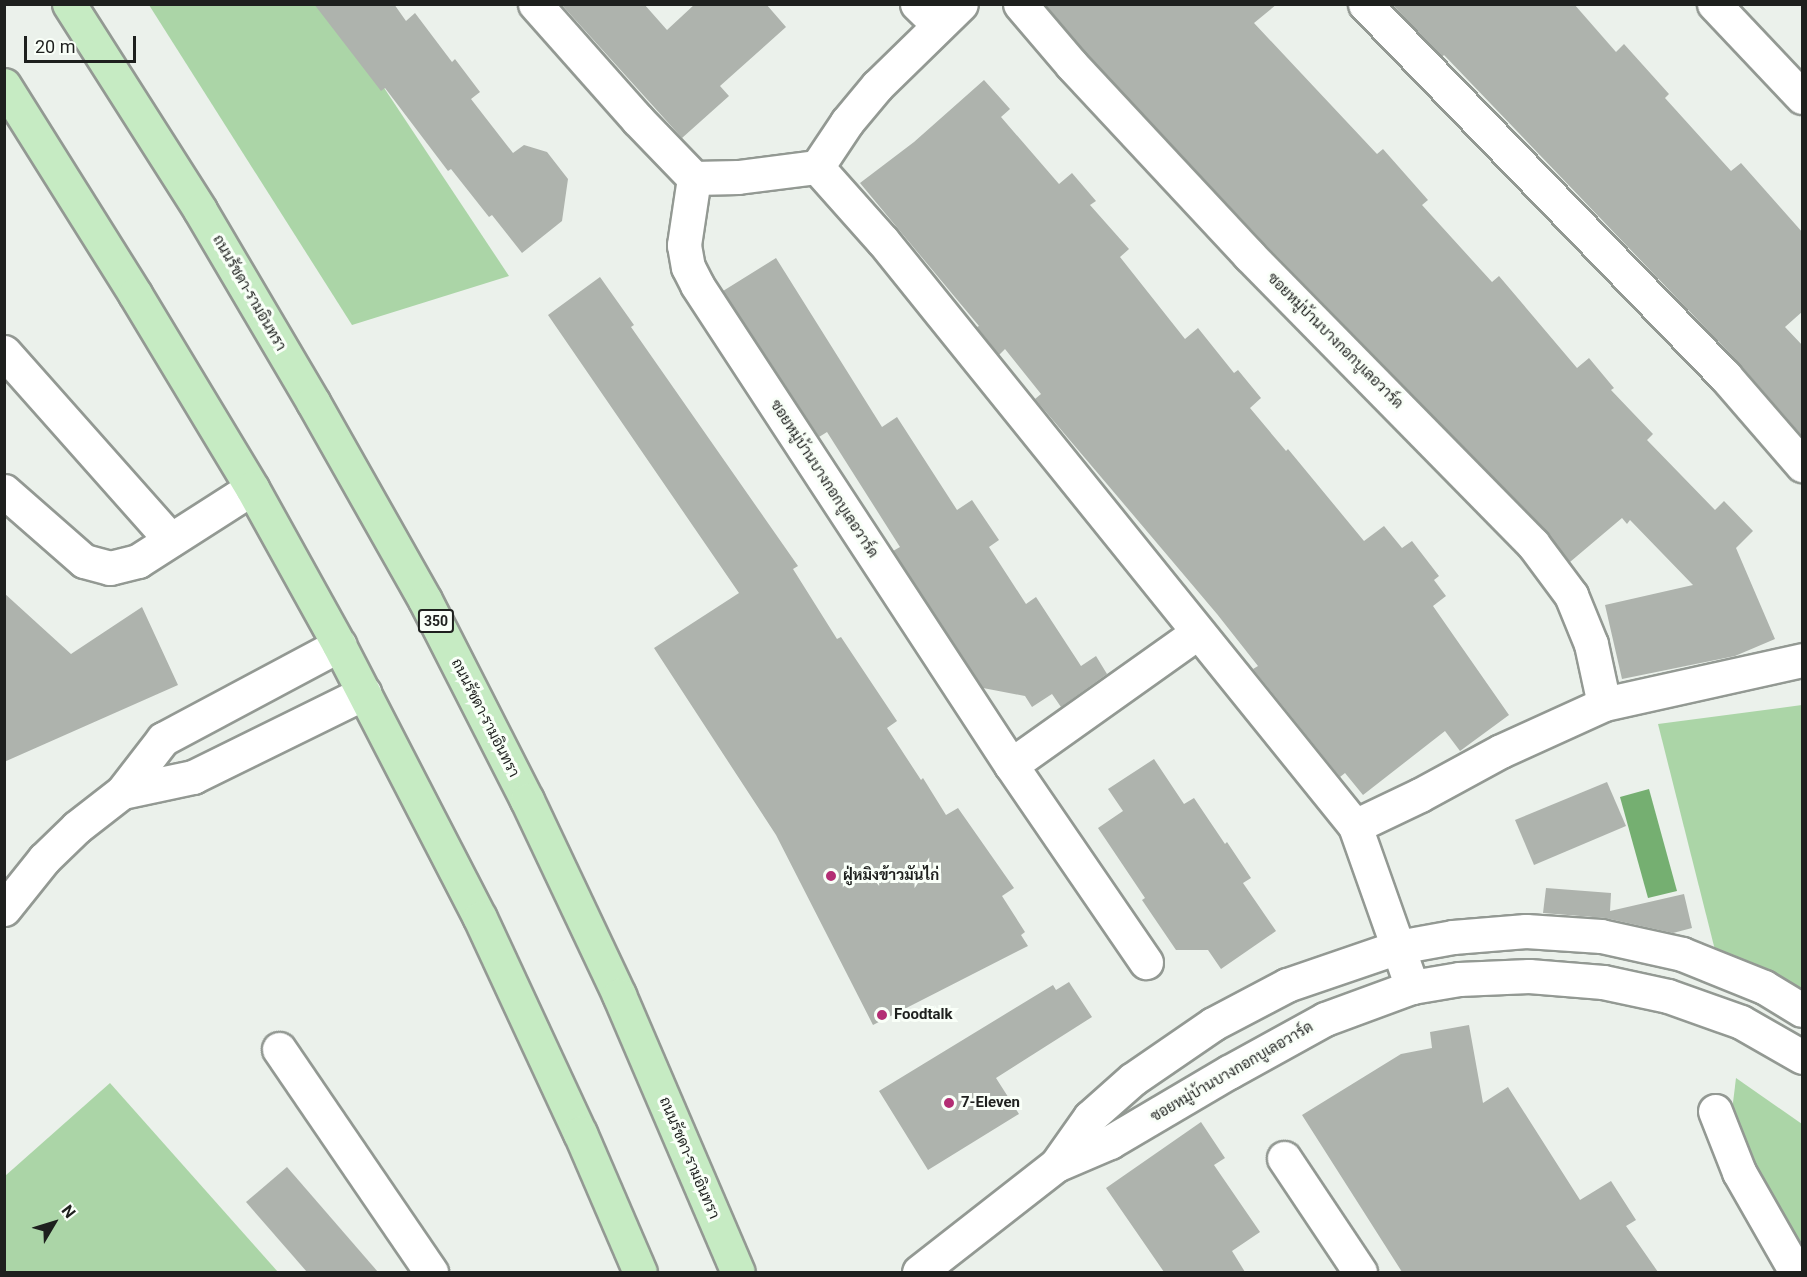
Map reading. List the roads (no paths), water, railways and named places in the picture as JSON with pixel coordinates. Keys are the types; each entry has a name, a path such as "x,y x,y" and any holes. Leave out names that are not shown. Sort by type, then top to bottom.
{"main road":[{"name":"ถนนรัชดา-รามอินทรา","path":"69,4 200,210 314,402 425,600 527,800 619,995 738,1272"},
{"path":"4,85 129,284 252,488 339,645 480,918 580,1133 640,1272"}],"street":[{"path":"535,4 637,119 694,178 738,177 817,167 847,122 939,11"},
{"name":"ซอยหมู่บ้านบางกอกบูเลอวาร์ด","path":"1020,4 1072,65 1249,255 1533,544 1571,595 1591,644 1604,704"},
{"path":"1365,4 1725,376 1803,465"},
{"path":"1714,4 1803,97"},
{"path":"817,167 891,250 1355,826 1412,987"},
{"name":"ซอยหมู่บ้านบางกอกบูเลอวาร์ด","path":"694,178 684,245 688,267 697,285 1011,765 1146,962"},
{"path":"4,352 171,540"},
{"path":"4,491 84,561 110,568 138,561 252,488"},
{"path":"1011,765 1198,632"},
{"path":"4,909 44,859 77,827 122,792 163,739 339,645"},
{"path":"1355,826 1521,741 1604,704 1803,660"},
{"path":"122,792 194,777 364,693"},
{"name":"ซอยหมู่บ้านบางกอกบูเลอวาร์ด","path":"1056,1165 1090,1117 1133,1079 1213,1024 1287,985 1398,947 1453,937 1526,931 1601,936 1682,954 1764,987 1803,1010"},
{"name":"ซอยหมู่บ้านบางกอกบูเลอวาร์ด","path":"919,1272 1056,1165 1110,1142 1325,1019 1412,987 1459,979 1529,976 1603,982 1668,996 1741,1022 1803,1057"},
{"path":"279,1049 431,1272"},
{"path":"1715,1111 1739,1172 1796,1272"},
{"path":"1284,1158 1360,1272"}],"place":[{"name":"ฝู่หมิงข้าวมันไก่","path":"831,876"},
{"name":"Foodtalk","path":"882,1015"},
{"name":"7-Eleven","path":"949,1103"}]}
